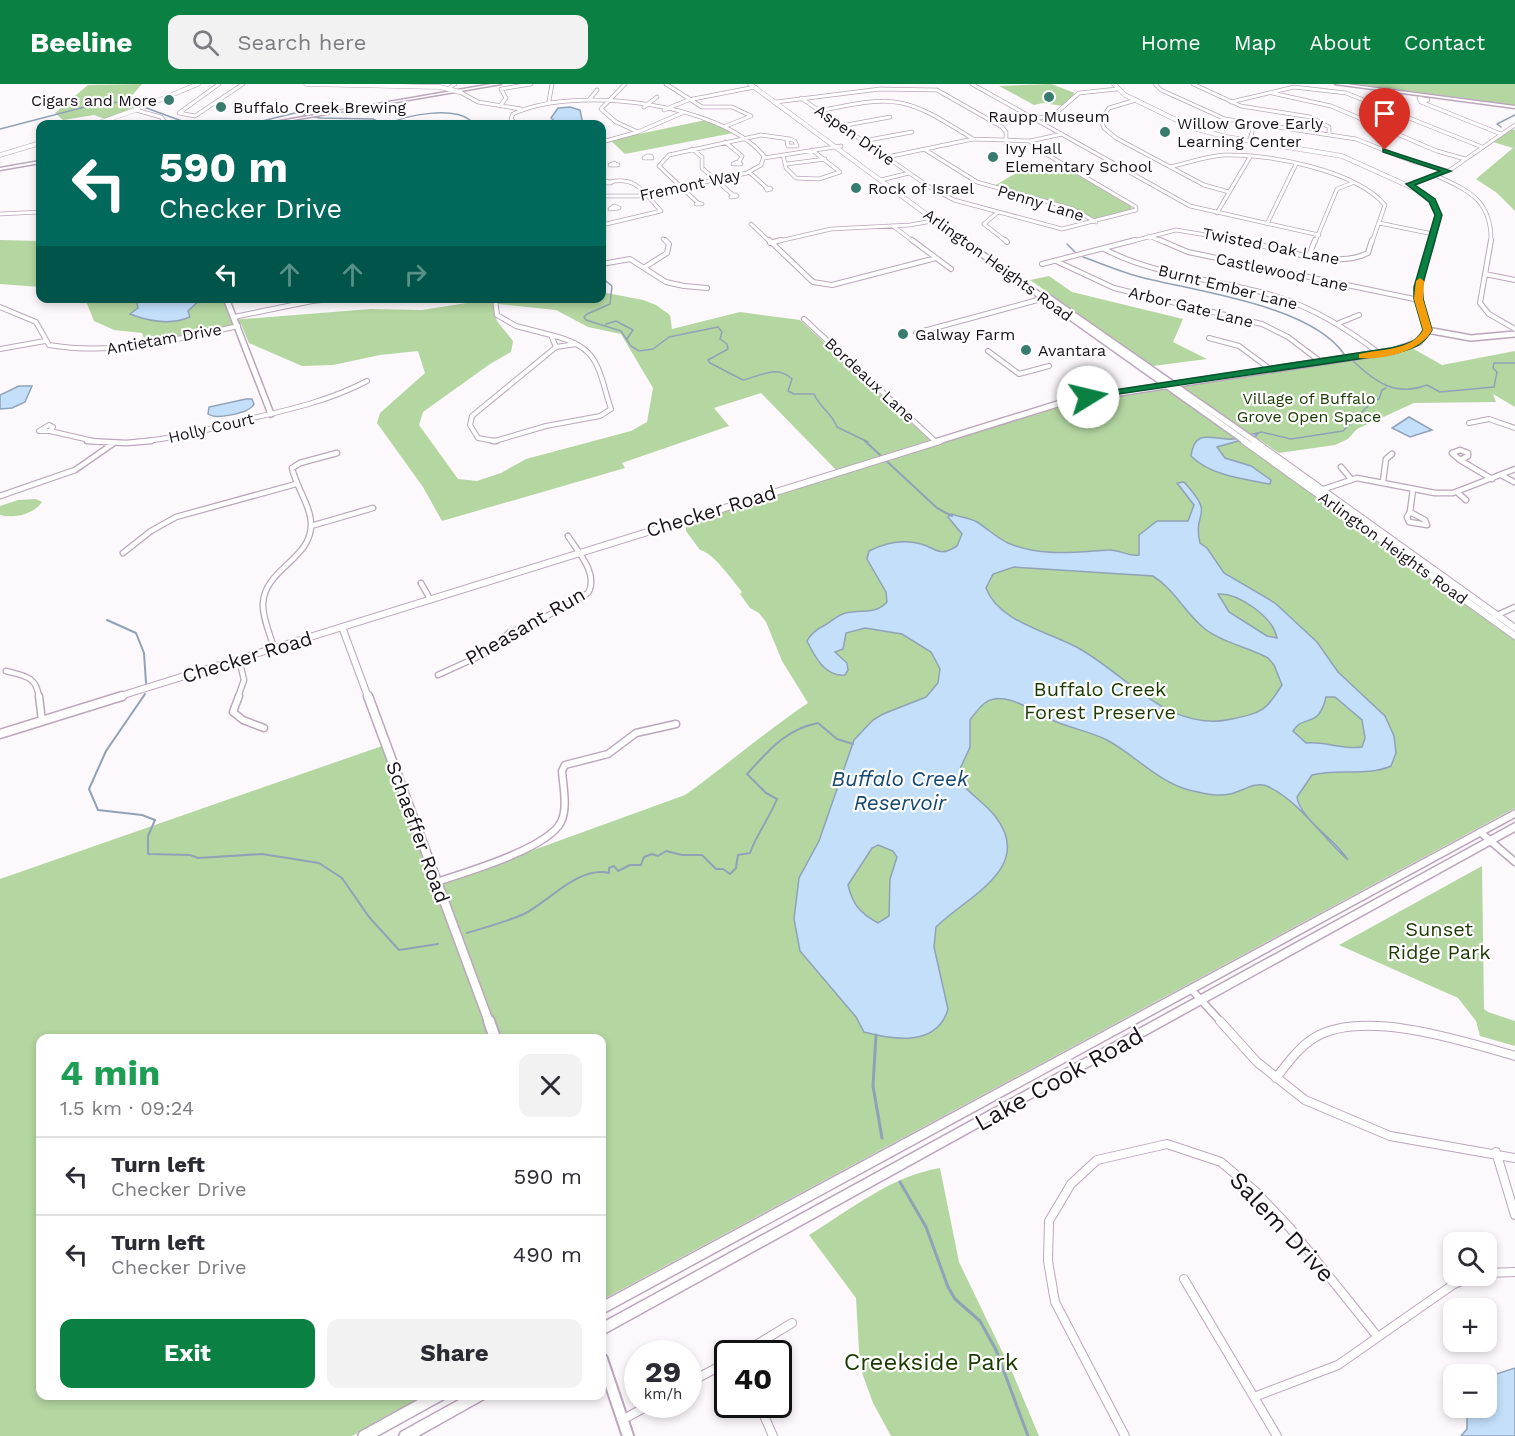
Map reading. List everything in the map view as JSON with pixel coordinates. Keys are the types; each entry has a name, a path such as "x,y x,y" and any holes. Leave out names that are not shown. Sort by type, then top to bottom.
{"main road":[{"path":"289,120 499,84"},
{"path":"462,91 507,84"},
{"path":"1337,84 1515,106"},
{"path":"1352,84 1515,106"},
{"path":"0,169 36,163"},
{"name":"Lake Cook Road","path":"606,1306 1515,813"},
{"name":"Lake Cook Road","path":"606,1327 1515,827"},
{"path":"364,1436 431,1400"},
{"path":"405,1436 471,1400"}],"street":[{"path":"145,106 198,84"},
{"path":"219,84 179,112 195,116 243,84"},
{"path":"306,84 452,86 462,91"},
{"path":"501,105 506,98 501,88 531,84"},
{"path":"549,101 552,84"},
{"path":"597,90 590,101 602,105 622,90 625,84"},
{"path":"666,84 689,100 708,108 735,105 751,115 725,126"},
{"name":"Arlington Heights Road","path":"750,84 943,219 1045,298 1174,383 1236,432"},
{"path":"972,84 1190,206 1319,235"},
{"path":"1114,84 1117,89 1136,100 1200,131 1342,156 1410,184 1424,193 1438,210 1418,287 1427,330 1471,338 1515,334"},
{"path":"1155,84 1161,90 1217,117 1363,141 1409,160 1448,171"},
{"path":"1193,84 1251,109 1316,119 1329,127 1329,135"},
{"path":"776,102 839,89 902,85 931,88 1002,128 1006,132 1005,141"},
{"path":"663,109 689,100 755,87"},
{"path":"1231,102 1294,87 1346,93 1482,147"},
{"path":"1034,119 1055,114 1079,93 1117,89"},
{"name":"Fremont Way","path":"462,91 501,105"},
{"name":"Fremont Way","path":"462,91 478,102 523,108 549,101 590,101 645,106 682,113 725,126 744,138 764,157 761,165 749,172 647,194 606,196"},
{"path":"1272,93 1330,106 1437,151 1465,159"},
{"path":"645,106 657,97"},
{"name":"Aspen Drive","path":"801,98 938,193 1062,229 1134,212 1136,207 1036,148 1030,141"},
{"path":"478,102 483,100"},
{"path":"1136,100 1109,108 1101,120 1104,128 1116,138 1204,185 1230,192"},
{"path":"820,111 864,103 905,102 919,106 973,139"},
{"path":"1421,102 1501,134"},
{"path":"602,105 601,109 613,120 638,132"},
{"path":"514,120 512,116 523,108"},
{"path":"107,120 137,109 164,120"},
{"path":"606,141 638,132 682,113"},
{"path":"841,126 890,117"},
{"path":"1250,140 1254,124"},
{"path":"1410,184 1448,171 1515,125"},
{"path":"863,141 912,132"},
{"path":"887,157 973,139 1030,141 1062,134"},
{"path":"698,202 659,166 664,159 673,153 692,148 744,138 771,135 790,139"},
{"path":"725,142 742,156 739,162"},
{"path":"0,155 36,144"},
{"path":"764,157 784,156 837,146"},
{"path":"692,148 702,157 700,166 733,195"},
{"name":"Penny Lane","path":"924,149 976,182 1073,209 1096,222"},
{"path":"784,156 787,170 803,180 840,172 813,151"},
{"name":"Twisted Oak Lane","path":"1042,264 1170,231 1194,231 1338,260 1361,258 1368,253 1384,205 1383,201 1352,183 1323,170 1296,164 1250,157 1220,156 1170,167"},
{"path":"1217,213 1250,157"},
{"path":"652,158 664,159"},
{"path":"787,164 825,159"},
{"path":"1267,224 1296,164"},
{"path":"606,166 610,166"},
{"path":"749,172 767,188"},
{"path":"884,179 909,173"},
{"path":"1437,176 1467,189 1487,206 1494,219 1480,303 1482,308 1515,329"},
{"path":"606,224 661,210 630,179 610,182"},
{"name":"Arlington Heights Road","path":"884,179 897,191 1045,298 1494,617 1515,636"},
{"path":"1309,255 1337,189 1352,183"},
{"path":"897,191 915,199"},
{"path":"616,210 627,219"},
{"path":"0,214 36,212"},
{"path":"998,212 984,224 1007,242"},
{"path":"770,243 838,228 893,226 943,219"},
{"path":"1378,223 1433,234"},
{"path":"751,224 820,285 832,285 936,258"},
{"path":"893,226 951,269"},
{"name":"Castlewood Lane","path":"1149,236 1165,245 1188,252 1419,300"},
{"path":"645,267 668,253 669,244 663,239"},
{"name":"Burnt Ember Lane","path":"1103,248 1141,265 1288,300 1339,323 1379,353"},
{"path":"606,263 626,257 636,260 668,282 707,288"},
{"name":"Arbor Gate Lane","path":"1056,261 1088,278 1118,289 1246,319 1274,328 1321,362"},
{"path":"1485,274 1515,280"},
{"path":"916,333 1045,298"},
{"path":"228,303 271,414"},
{"path":"234,318 298,303"},
{"path":"495,303 496,312 501,320 578,344 594,356 611,404 610,411 600,416 546,426 495,441 485,441 476,436 470,425 472,416 556,347 578,344"},
{"path":"0,307 36,321 43,332 45,341 0,350"},
{"path":"1339,323 1359,315"},
{"name":"Bordeaux Lane","path":"804,319 935,441"},
{"name":"Antietam Drive","path":"45,341 50,345 75,350 115,350 238,326"},
{"name":"Checker Road","path":"0,734 1067,401 1379,353 1414,345 1423,339 1427,330"},
{"path":"551,334 556,347"},
{"path":"1209,338 1245,349 1270,369"},
{"path":"988,351 1019,374 1049,366"},
{"name":"Holly Court","path":"50,430 77,439 114,443 169,438 271,414 334,396 367,381"},
{"path":"1468,423 1489,419 1515,428"},
{"path":"0,496 71,473 102,456 114,443"},
{"path":"273,648 263,603 266,590 277,573 304,544 311,526 292,468 300,463 337,453"},
{"path":"1383,481 1386,459 1392,454"},
{"path":"1460,460 1492,479"},
{"path":"1341,467 1351,479"},
{"path":"1318,491 1351,479 1383,481 1444,494 1458,493 1515,469"},
{"path":"1501,475 1514,482"},
{"path":"123,553 151,531 176,517 296,484"},
{"path":"1410,512 1425,520 1427,525 1422,526 1409,522 1407,517 1410,512 1413,489"},
{"path":"1458,493 1466,500"},
{"path":"311,526 373,508"},
{"name":"Pheasant Run","path":"438,675 484,654 510,632 531,625 588,592 592,586 592,578 567,536"},
{"path":"422,583 430,599"},
{"path":"1494,617 1515,607"},
{"name":"Arlington Heights Road","path":"1494,617 1515,628"},
{"name":"Schaeffer Road","path":"342,627 494,1034"},
{"path":"238,659 244,680 232,712 243,720 264,728"},
{"path":"6,671 30,677 37,684 42,721"},
{"path":"437,882 535,845 553,832 561,822 562,771 566,765 608,754 636,733 676,724"},
{"path":"1480,832 1515,862"},
{"path":"1191,989 1242,1048 1276,1078 1314,1105 1390,1136 1496,1152 1515,1158"},
{"path":"1276,1078 1307,1042 1327,1031 1352,1026 1395,1030 1515,1056"},
{"name":"Salem Drive","path":"1125,1436 1054,1302 1048,1261 1049,1221 1071,1184 1097,1160 1167,1144 1221,1162 1256,1191 1290,1228 1377,1336"},
{"path":"1496,1152 1515,1215"},
{"path":"1497,1273 1515,1272"},
{"path":"1184,1279 1277,1436"},
{"path":"1254,1397 1338,1365 1451,1286"},
{"path":"764,1340 792,1323"},
{"path":"606,1371 628,1436"},
{"path":"622,1420 626,1418"},
{"path":"765,1418 773,1436"}],"green space":[{"path":"142,84 129,99 141,105 105,119 94,115 63,120 55,113 88,85"},
{"path":"1051,84 1075,93 1063,106 1043,103 1034,105 999,86"},
{"path":"1356,84 1515,84 1515,105"},
{"path":"706,120 733,133 625,154 610,140"},
{"path":"1511,129 1515,130 1515,211 1497,193 1476,179 1513,148 1493,142"},
{"path":"1057,163 1131,206 1132,210 1095,219 1076,209 994,186 1018,172"},
{"path":"0,240 36,241 36,287 0,284"},
{"path":"1049,276 1072,292 1183,319 1173,342 1207,359 1153,366 1030,280"},
{"name":"Buffalo Creek Forest Preserve","path":"606,293 656,305 670,315 672,329 740,312 800,320 933,443 1061,404 1166,387 1515,639 1515,808 606,1298 606,1034 36,1034 36,1400 419,1400 352,1436 0,1436 0,879 382,746 434,886 685,795 808,703 782,661 766,622 759,613 750,608 740,594 742,592 711,556 700,550 686,531 686,522 840,474 761,393 714,408 729,426 622,463 625,468 442,521 423,487 377,423 380,413 425,373 418,351 380,355 333,365 302,366 249,343 241,324 146,344 142,333 114,330 94,321 87,303 225,303 231,320 371,309 422,310 467,303 493,303 497,321 513,341 511,352 490,364 423,412 419,425 458,479 477,481 501,473 526,459 631,431 647,422 653,388 621,334 588,327 556,310 498,304 606,303"},
{"name":"Village of Buffalo Grove Open Space","path":"1412,348 1442,365 1515,351 1515,407 1493,394 1496,402 1414,403 1357,429 1348,439 1335,445 1279,453 1183,388 1184,384"},
{"path":"36,499 42,502 34,510 11,516 0,515 0,506 18,500"},
{"name":"Sunset Ridge Park","path":"1482,866 1484,1009 1515,1021 1515,1046 1480,1036 1476,1021 1458,998 1339,945"},
{"name":"Creekside Park","path":"940,1168 959,1262 1013,1374 1039,1436 891,1436 873,1403 860,1367 856,1298 809,1235 888,1186 922,1172"}],"water":[{"path":"570,107 580,110 582,120 553,120 551,118 558,108"},
{"path":"137,303 197,303 188,311 190,317 175,321 144,319 130,314 138,308"},
{"path":"19,386 32,386 25,402 12,408 0,409 0,395"},
{"path":"252,399 254,404 240,413 225,416 208,414 209,407"},
{"path":"1409,417 1432,430 1410,437 1392,428"},
{"path":"1258,433 1256,436 1217,447 1225,458 1251,466 1271,480 1270,484 1218,472 1199,463 1191,456 1193,447 1201,438 1233,439"},
{"name":"Buffalo Creek Reservoir","path":"1184,482 1199,502 1201,508 1198,532 1200,543 1207,548 1224,573 1275,603 1317,642 1338,672 1385,716 1394,736 1396,753 1391,766 1372,771 1312,775 1297,797 1311,821 1348,860 1301,811 1269,787 1259,785 1225,795 1189,790 1157,775 1107,740 1059,723 1019,703 993,699 983,705 970,720 970,747 960,769 959,780 995,816 1005,834 1007,851 1002,866 992,880 936,927 934,947 948,1009 934,1030 924,1035 901,1038 864,1032 856,1017 800,951 794,919 799,878 819,841 854,740 873,720 883,714 926,697 938,683 940,669 931,652 902,634 865,628 846,633 843,649 835,652 847,663 848,670 845,675 838,675 822,665 807,641 812,633 840,615 878,609 887,602 886,592 867,559 869,551 901,542 921,544 941,552 957,546 962,534 948,517 951,514 977,522 1008,543 1033,550 1058,552 1112,550 1139,555 1139,535 1157,521 1188,521 1194,505 1177,483","holes":["1014,567 1153,576 1168,588 1205,629 1220,638 1268,658 1274,665 1282,685 1272,700 1257,712 1232,719 1210,721 1189,718 1151,700 1080,649 1027,625 1002,610 986,588 993,574","1218,594 1236,598 1254,608 1269,622 1277,638 1267,636 1229,612","1326,697 1335,697 1362,720 1365,738 1362,747 1306,743 1293,731 1301,723 1315,717 1323,707","878,845 893,851 897,857 890,879 889,916 878,923 858,908 848,885 872,848"]},
{"path":"1515,1368 1515,1436 1461,1436 1467,1429 1467,1418 1497,1418 1497,1374"}],"waterway":[{"path":"0,129 100,103 130,102 179,120"},
{"path":"266,120 295,113 320,118 375,120"},
{"path":"397,120 430,113 453,114 470,120"},
{"path":"1501,127 1497,124 1515,115"},
{"path":"1067,244 1075,252"},
{"path":"1083,257 1136,276 1253,303 1281,313 1307,324 1328,338 1344,354"},
{"path":"606,281 612,286 610,304 587,314 584,317 586,320 621,331 631,346 639,351 653,349 669,337 718,327 722,332 720,339 727,344 728,349 708,360 710,363 743,380 769,372 781,372 792,379 788,391 794,394 814,394 837,427 868,442"},
{"path":"606,324 616,321 633,330 627,339"},
{"path":"1352,360 1377,381 1386,385 1405,389 1427,385 1440,392 1494,387 1497,372 1493,368 1494,363 1515,363"},
{"path":"1255,434 1261,432 1291,439 1343,431 1373,401 1379,399 1382,390 1386,388"},
{"path":"865,441 937,508 952,516"},
{"path":"107,620 136,633 144,653 146,683"},
{"path":"145,694 106,751 89,789 98,810 142,815 155,820 148,836 148,854 190,855 198,858 262,854 319,863 342,878 369,917 399,950 438,944"},
{"path":"467,933 524,914 587,874 609,873 609,868 614,866 618,871 630,865 641,865 644,857 652,854 658,856 666,851 682,855 702,855 716,869 723,869 730,874 736,868 738,855 750,853 777,799 766,793 747,774 762,757 796,730 818,723 837,739 853,744"},
{"path":"876,1035 873,1086 882,1138"},
{"path":"900,1182 926,1227 948,1287 955,1299 980,1321 996,1350 1028,1436"}],"slow traffic":[{"path":"1362,356 1402,349 1423,339 1427,330 1418,299 1420,281"}],"place":[{"name":"Raupp Museum","path":"1049,97"},
{"name":"Cigars and More","path":"169,100"},
{"name":"Buffalo Creek Brewing","path":"221,107"},
{"name":"Willow Grove Early Learning Center","path":"1165,132"},
{"name":"Ivy Hall Elementary School","path":"993,157"},
{"name":"Rock of Israel","path":"856,188"},
{"name":"Galway Farm","path":"903,334"},
{"name":"Avantara","path":"1026,350"}],"route":[{"path":"1088,397 1392,351 1414,345 1423,339 1427,330 1418,299 1418,287 1439,215 1432,201 1410,184 1448,171 1409,160 1385,150"}]}
